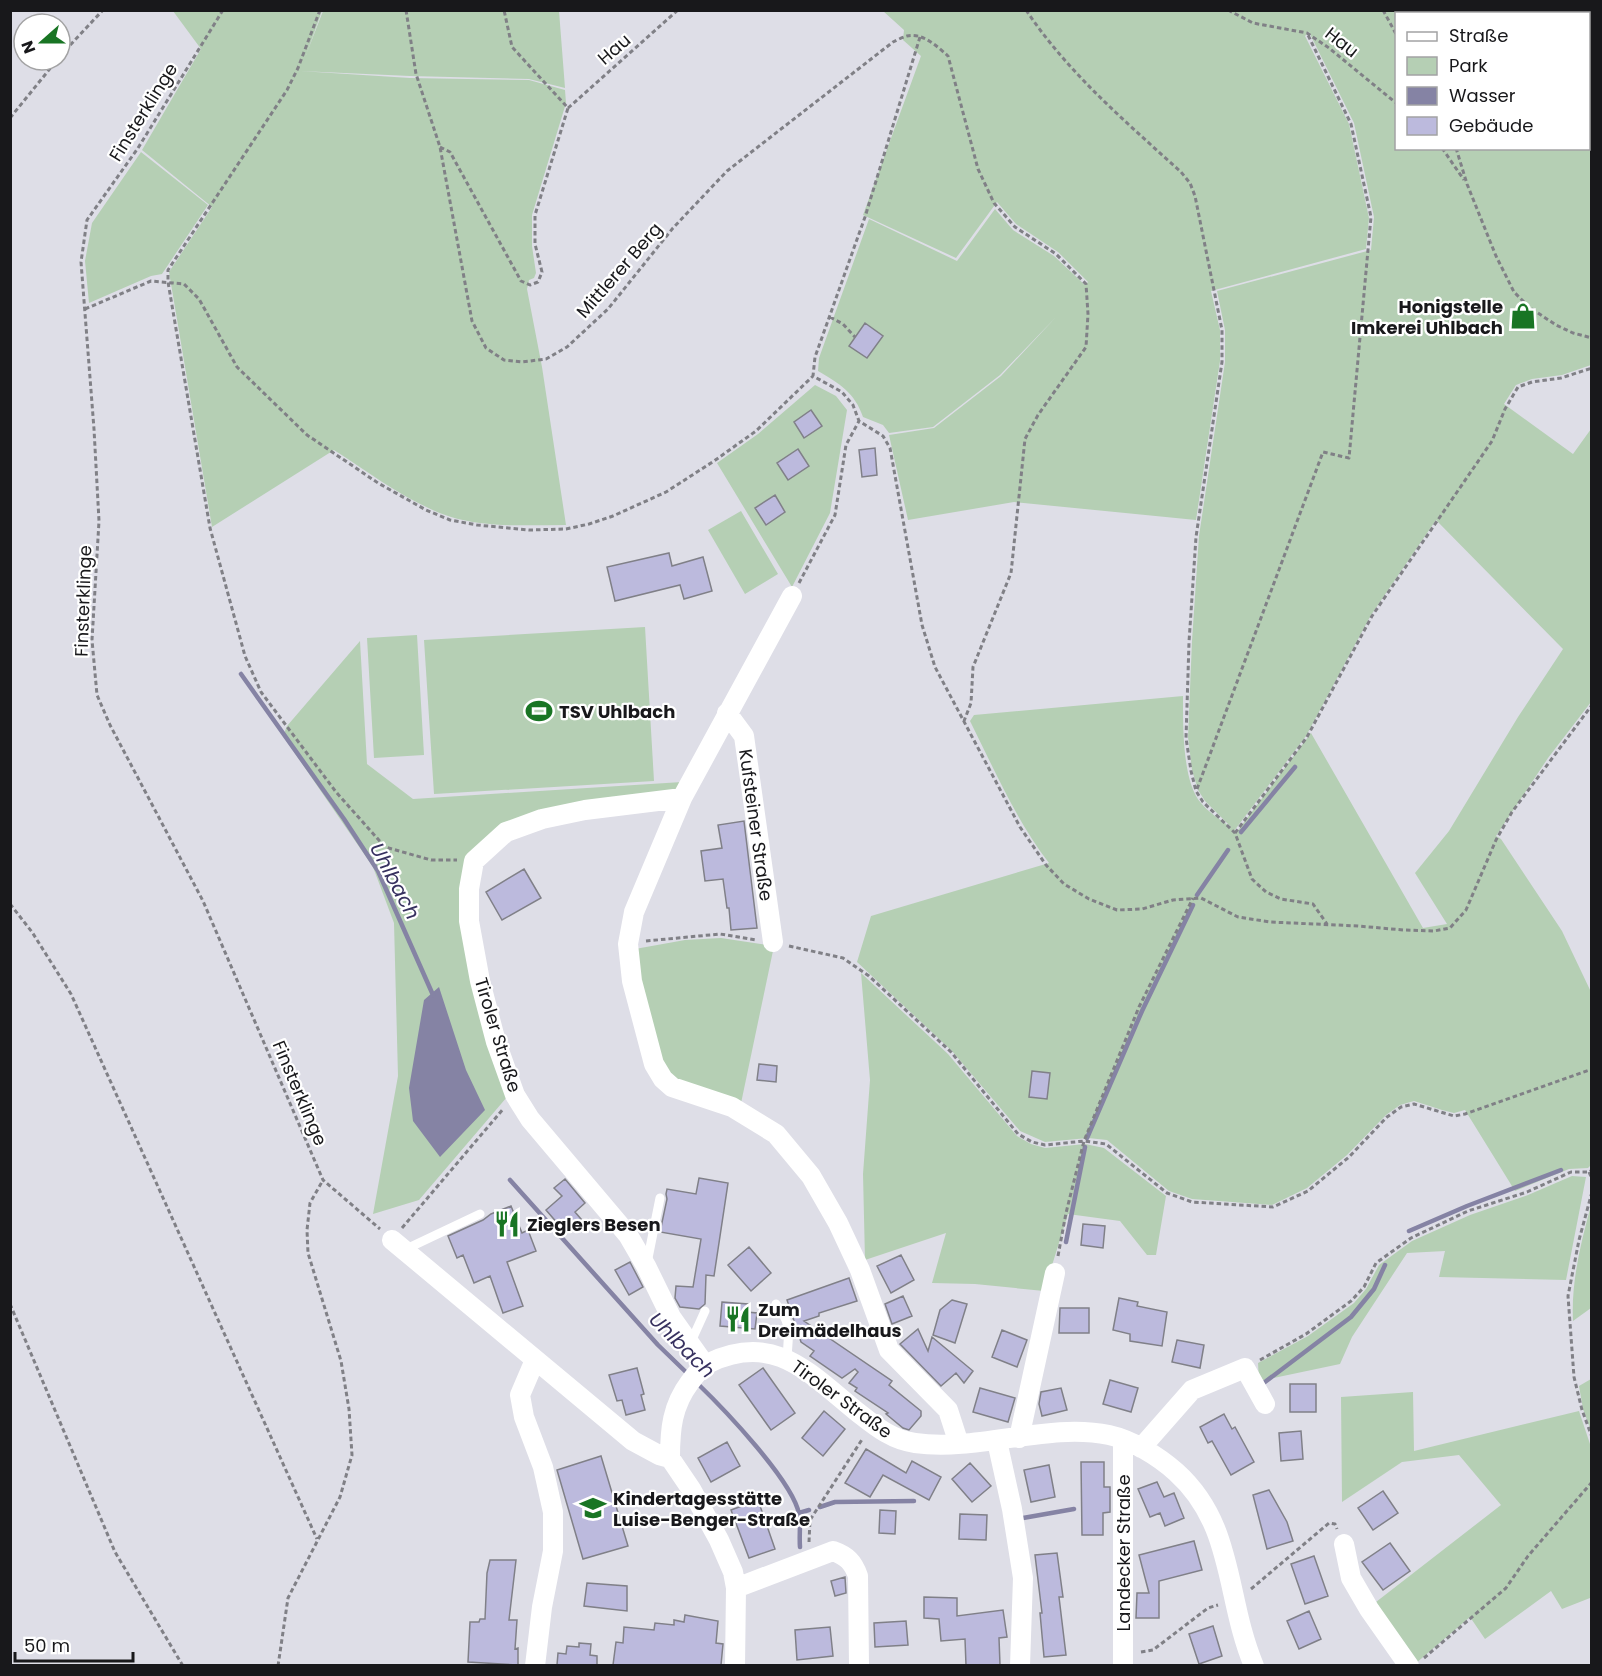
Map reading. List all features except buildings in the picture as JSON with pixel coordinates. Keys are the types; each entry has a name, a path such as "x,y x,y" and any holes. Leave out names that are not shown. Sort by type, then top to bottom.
{"street":[{"name":"Kufsteiner Straße","path":"792,596 682,798 634,912 628,944 632,981 654,1064 663,1079 672,1087 732,1107 776,1134 811,1176 838,1223 860,1270 889,1350 948,1410 959,1444"},
{"name":"Kufsteiner Straße","path":"727,713 744,736 773,942"},
{"path":"474,861 506,832 542,819 585,810 682,798"},
{"name":"Tiroler Straße","path":"474,861 469,889 469,921 480,981 496,1042 515,1095 530,1119 628,1234 671,1317 690,1344 702,1368 729,1355 756,1350 787,1359 872,1424 902,1441 921,1444 959,1444 1078,1433 1110,1435 1132,1444 1174,1471 1190,1486 1212,1518 1224,1554 1241,1631 1254,1665"},
{"path":"398,1245 633,1441 659,1455 670,1458"},
{"path":"1018,1438 1055,1273"},
{"path":"535,1360 520,1395 524,1417 543,1467 553,1512 553,1551 542,1607 535,1665"},
{"path":"702,1368 678,1401 671,1424 670,1458 692,1489 733,1572 736,1588 735,1665"},
{"path":"1132,1444 1192,1390 1245,1368 1264,1404"},
{"path":"997,1441 1012,1509 1023,1578 1020,1665"},
{"name":"Landecker Straße","path":"1123,1660 1132,1444"},
{"path":"1344,1544 1351,1578 1369,1609 1416,1662"},
{"path":"736,1588 833,1551 848,1558 854,1565 858,1576 859,1665"}],"lane":[{"path":"646,1266 660,1198"},
{"path":"398,1245 480,1214"},
{"path":"776,1305 787,1317 787,1359"},
{"path":"690,1344 705,1311"}],"path":[{"path":"72,43 103,10"},
{"name":"Finsterklinge","path":"223,10 144,139 87,220 81,262 99,521 92,640 97,695 110,725 203,901 323,1180"},
{"path":"320,10 287,90 168,270 168,282 199,472 212,540 245,656 261,692 336,792 385,848 432,860 474,861"},
{"name":"Mittlerer Berg","path":"406,10 416,74 440,147 472,321 486,348 504,360 522,362 546,359 567,347 608,309 673,228 727,171 893,42 909,35 920,38"},
{"path":"440,147 450,152 521,281 531,285 538,282 542,272 536,244 535,215 568,108 512,47 504,10"},
{"name":"Hau","path":"568,108 678,10"},
{"path":"1026,10 1037,27 1080,79 1181,172 1190,183 1195,196 1222,330 1222,362 1196,537 1186,738 1191,771 1196,791 1203,802 1235,833 1252,879 1266,892 1281,899 1313,904 1327,924"},
{"name":"Hau","path":"1228,10 1252,23 1307,33 1329,48 1395,102"},
{"path":"1383,10 1395,32"},
{"path":"1196,791 1323,452 1349,458 1371,217 1351,124 1307,33"},
{"path":"84,309 151,281 184,284 199,299 237,367 307,435 378,483 426,510 450,520 530,530 566,529 589,524 613,516 666,492 714,461 756,431 813,376 815,357 865,217 920,38 936,45 948,56 978,168 994,203 1015,227 1056,254 1086,284 1088,314 1086,347 1038,415 1025,439 1011,573 973,667 971,703 964,721"},
{"path":"10,118 47,72"},
{"path":"1443,150 1467,184"},
{"path":"1457,150 1467,184 1507,280 1518,297 1556,325 1592,338"},
{"path":"830,317 843,324 855,337"},
{"path":"1235,833 1307,736 1372,616 1492,441 1505,409 1518,387 1532,382 1562,378 1592,368"},
{"path":"813,376 842,392 853,405 859,421 883,436 890,448 921,625 935,667 1020,827 1046,865 1064,884 1089,899 1118,910 1142,909 1173,900 1201,898 1238,917 1270,922 1403,930 1434,931 1450,928 1466,910 1496,840 1512,812 1592,705"},
{"path":"792,596 835,515 846,445 859,421"},
{"path":"1055,1273 1066,1213 1084,1141 1139,1007 1193,898"},
{"path":"10,903 32,932 71,994 317,1539"},
{"path":"628,944 684,936 720,934 773,942 843,958 869,975 951,1052 1018,1134 1032,1142 1045,1145 1084,1141 1106,1144 1167,1193 1192,1202 1273,1207 1308,1191 1349,1157 1387,1117 1401,1107 1414,1104 1454,1116 1465,1114 1592,1069"},
{"path":"278,1665 288,1598 340,1497 352,1455 349,1409 341,1361 308,1254 307,1230 310,1203 323,1180 398,1245 515,1095"},
{"path":"1245,1368 1306,1334 1352,1301 1364,1287 1376,1263 1411,1238 1468,1211 1527,1192 1571,1172 1590,1171 1592,1179"},
{"path":"1592,1192 1579,1240 1568,1296 1574,1377 1582,1410 1592,1437"},
{"path":"10,1304 115,1552 183,1665"},
{"path":"811,1560 810,1520 872,1424"},
{"path":"1416,1662 1506,1588 1528,1556 1592,1482"},
{"path":"1123,1660 1153,1650 1208,1608 1234,1600 1250,1590 1329,1524 1335,1524 1344,1544"}],"green space":[{"path":"173,11 322,11 306,55 323,11 559,11 565,88 529,79 300,71 410,78 529,80 565,90 566,103 532,215 532,246 536,273 534,278 529,280 527,289 542,367 566,525 493,524 451,517 405,496 334,450 212,527 169,272 212,207 142,150 201,49"},
{"path":"883,11 1548,12 1395,12 1395,150 1590,150 1590,62 1591,64 1591,365 1562,375 1532,379 1516,385 1504,404 1573,454 1591,429 1591,702 1548,758 1496,836 1501,839 1562,931 1591,992 1592,1164 1588,1168 1569,1169 1515,1191 1465,1110 1454,1113 1414,1101 1400,1105 1386,1115 1347,1155 1307,1188 1272,1205 1192,1199 1169,1191 1107,1140 1088,1138 1045,1142 1020,1131 952,1051 857,962 871,916 1049,863 1026,829 997,776 970,721 974,715 1183,696 1185,752 1190,781 1195,794 1204,806 1231,827 1205,801 1198,790 1192,770 1188,737 1199,536 1225,362 1225,330 1217,291 1371,250 1374,217 1354,123 1309,32 1305,36 1349,124 1369,218 1366,249 1211,291 1220,330 1220,361 1196,520 1014,502 908,520 889,435 934,428 1001,376 1056,317 1000,375 933,427 889,433 883,425 863,417 851,395 818,371 819,358 869,219 957,261 995,209 1013,230 1054,256 1085,285 1088,282 1058,252 1016,224 997,202 956,258 863,215 921,56 903,40 904,30","holes":["1436,520 1563,649 1518,717 1449,831 1415,873 1447,924 1423,928 1311,733 1236,833 1234,831 1306,736 1371,615"]},
{"path":"141,152 208,205 162,274 151,276 89,303 85,261 92,223"},
{"path":"815,385 836,396 847,410 830,513 792,587 717,463 758,434"},
{"path":"741,511 778,574 745,594 708,530"},
{"name":"TSV Uhlbach","path":"645,627 654,781 434,794 424,640"},
{"path":"417,635 424,755 374,758 367,638"},
{"path":"360,641 367,764 413,799 682,782 675,795 585,805 467,857 507,1097 419,1200 373,1214 398,1076 394,923 373,867 283,736 287,726"},
{"path":"721,938 774,946 740,1108 674,1083 658,1062 635,949 685,940"},
{"path":"861,973 948,1054 1017,1136 1031,1144 1045,1148 1085,1144 1104,1148 1166,1196 1156,1255 1147,1255 1120,1221 1068,1214 1044,1291 975,1284 932,1283 946,1233 865,1260 863,1174 870,1080"},
{"path":"1572,1176 1586,1177 1566,1280 1439,1277 1445,1251 1407,1253 1352,1337 1340,1364 1259,1381 1258,1363 1308,1336 1354,1303 1366,1289 1379,1265 1412,1241 1470,1215 1528,1195"},
{"path":"1591,1205 1591,1308 1573,1321 1575,1277"},
{"path":"1591,1379 1591,1431 1583,1409 1579,1386"},
{"path":"1413,1392 1414,1451 1579,1411 1591,1447 1591,1601 1590,1598 1562,1609 1551,1591 1485,1639 1470,1617 1415,1664 1376,1602 1501,1505 1459,1455 1402,1462 1342,1502 1341,1397"}],"water":[{"path":"439,987 466,1070 485,1110 440,1157 413,1121 409,1088 424,1000"}],"waterway":[{"name":"Uhlbach","path":"241,674 378,871 433,995"},
{"path":"1241,832 1295,767"},
{"path":"1197,895 1228,850"},
{"path":"1087,1138 1142,1011 1193,905"},
{"path":"1066,1242 1085,1147"},
{"path":"1409,1231 1561,1170"},
{"name":"Uhlbach","path":"510,1180 658,1345 689,1375"},
{"path":"1261,1385 1351,1317 1374,1289 1385,1265"},
{"name":"Uhlbach","path":"697,1383 756,1446 784,1483 799,1514 800,1547"},
{"path":"820,1507 835,1502 914,1501"},
{"path":"1023,1518 1074,1509"},
{"path":"799,1513 809,1510"}],"place":[{"name":"Honigstelle Imkerei Uhlbach","path":"1523,316"},
{"name":"TSV Uhlbach","path":"539,711"},
{"name":"Zieglers Besen","path":"507,1224"},
{"name":"Zum Dreimädelhaus","path":"738,1319"},
{"name":"Kindertagesstätte Luise-Benger-Straße","path":"593,1508"}]}
